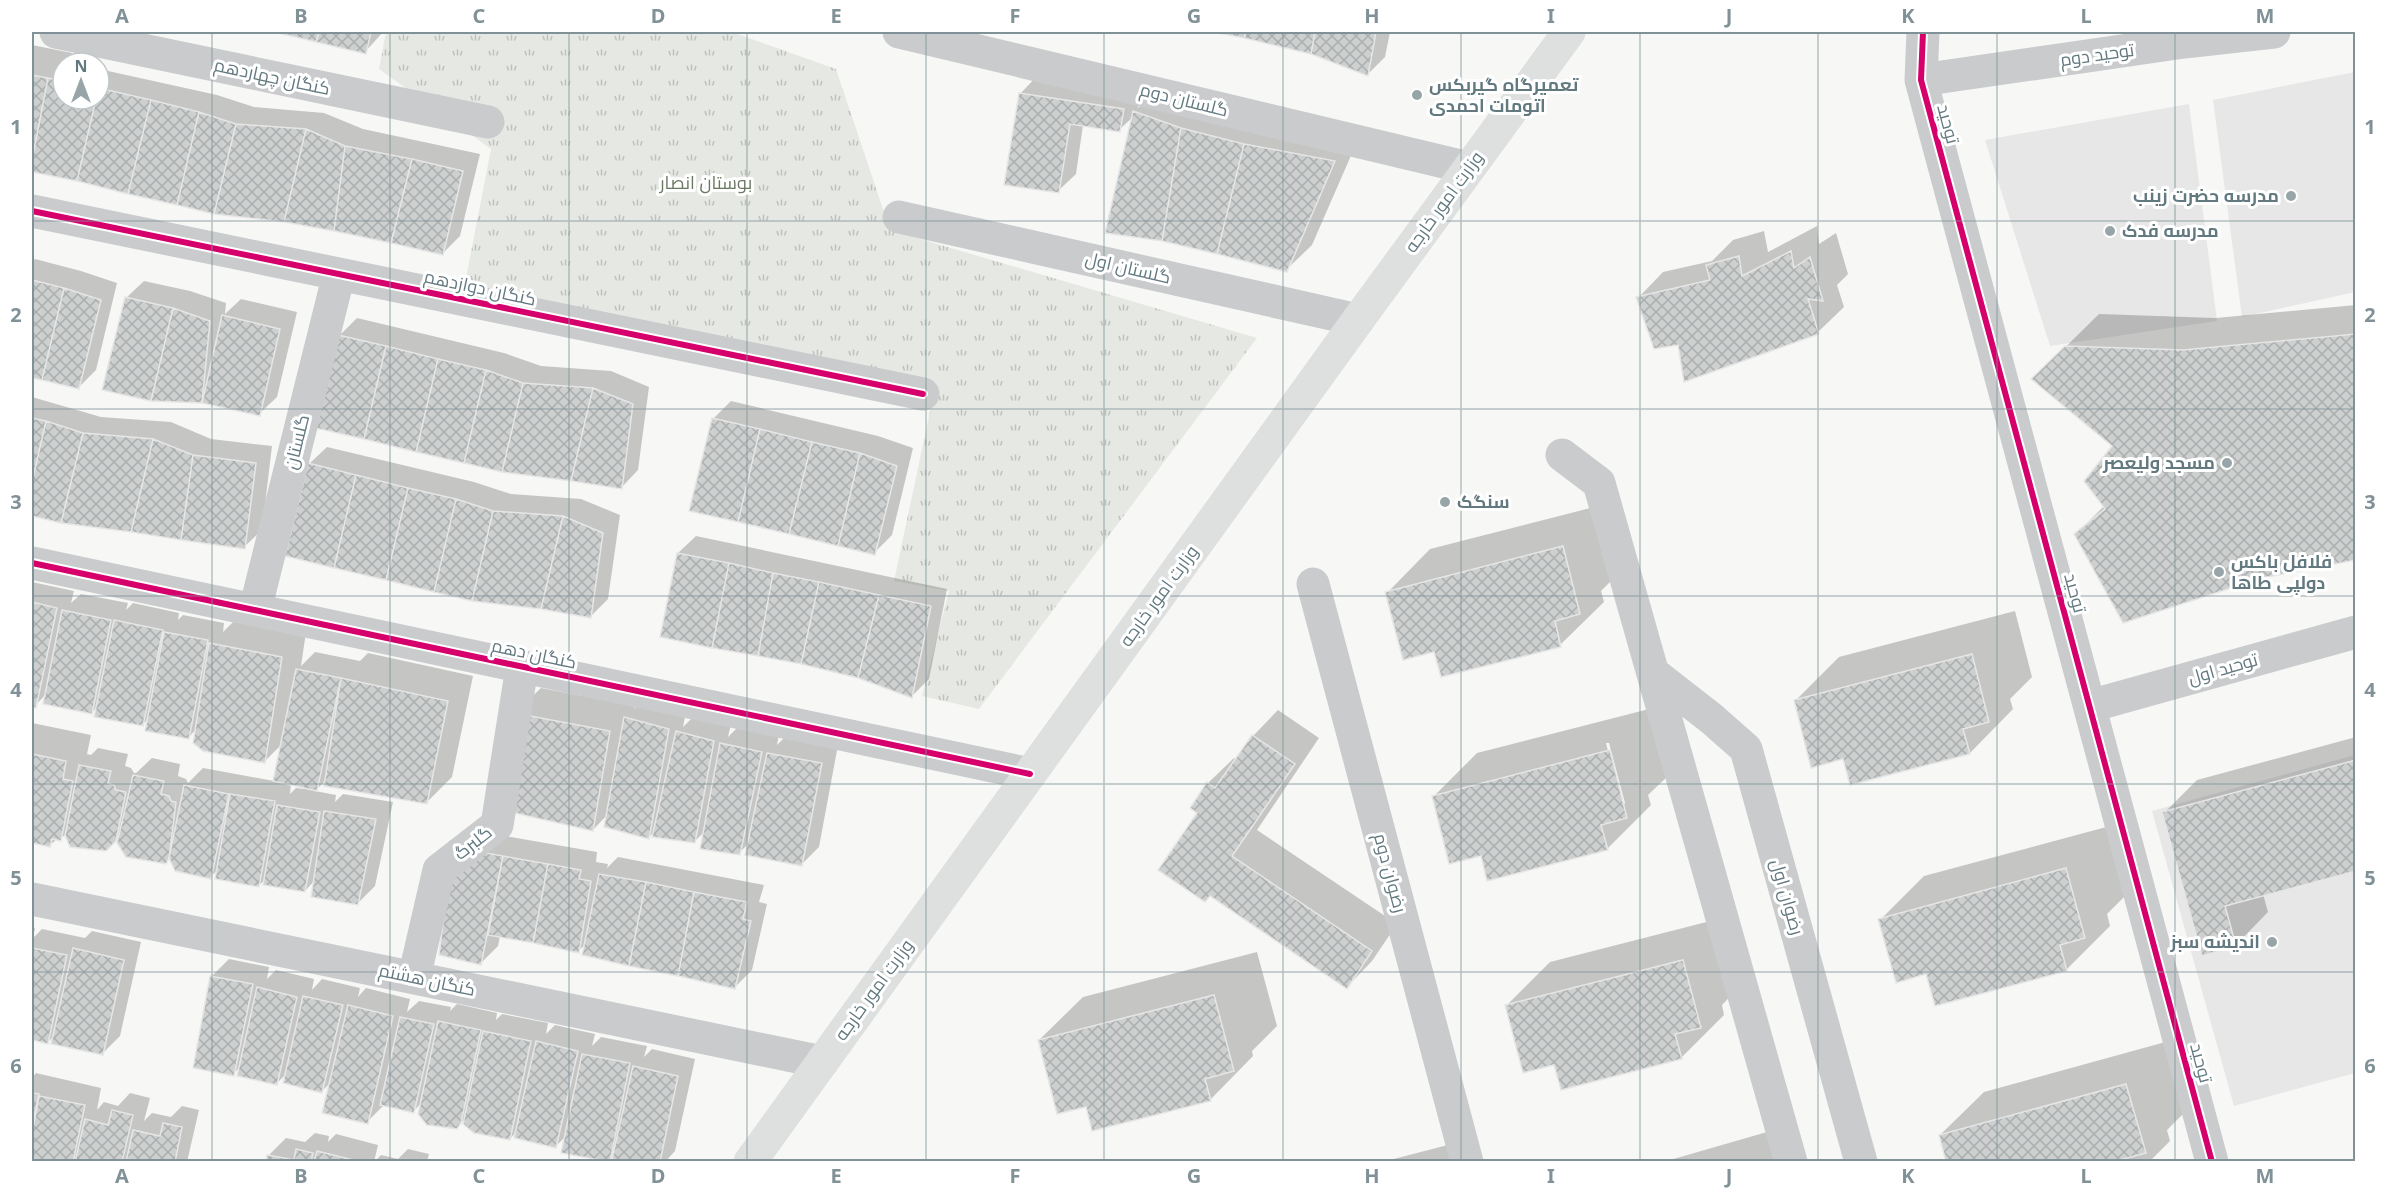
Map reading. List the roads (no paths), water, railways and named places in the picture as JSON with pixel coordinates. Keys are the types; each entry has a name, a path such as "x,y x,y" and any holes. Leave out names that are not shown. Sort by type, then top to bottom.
{"main road":[{"name":"وزارت امور خارجه","path":"750,1161 1569,32"}],"street":[{"name":"کنگان چهاردهم","path":"56,32 488,122"},
{"name":"گلستان دوم","path":"899,32 1469,168"},
{"name":"توحید","path":"1923,32 1921,80 2212,1161"},
{"name":"توحید دوم","path":"1921,80 2184,42 2274,32"},
{"name":"کنگان دوازدهم","path":"32,211 924,394"},
{"name":"گلستان اول","path":"899,217 1358,320"},
{"name":"گلستان","path":"255,610 339,274"},
{"path":"1562,455 1599,483 1791,1161"},
{"name":"کنگان دهم","path":"32,563 1030,774"},
{"name":"رضوان دوم","path":"1313,584 1467,1161"},
{"name":"توحید اول","path":"2090,706 2355,632"},
{"name":"گلبرگ","path":"414,978 440,870 497,825 522,667"},
{"name":"رضوان اول","path":"1653,672 1712,718 1746,749 1861,1161"},
{"name":"کنگان هشتم","path":"32,899 822,1062"}],"place":[{"name":"تعمیرگاه گیربکس اتومات احمدی","path":"1417,95"},
{"name":"مدرسه حضرت زینب","path":"2291,196"},
{"name":"مدرسه فدک","path":"2110,231"},
{"name":"مسجد ولیعصر","path":"2227,463"},
{"name":"سنگک","path":"1445,502"},
{"name":"فلافل باکس دولپی طاها","path":"2219,572"},
{"name":"اندیشه سبز","path":"2272,942"}],"park label":[{"name":"بوستان انصار","path":"706,183"}]}
